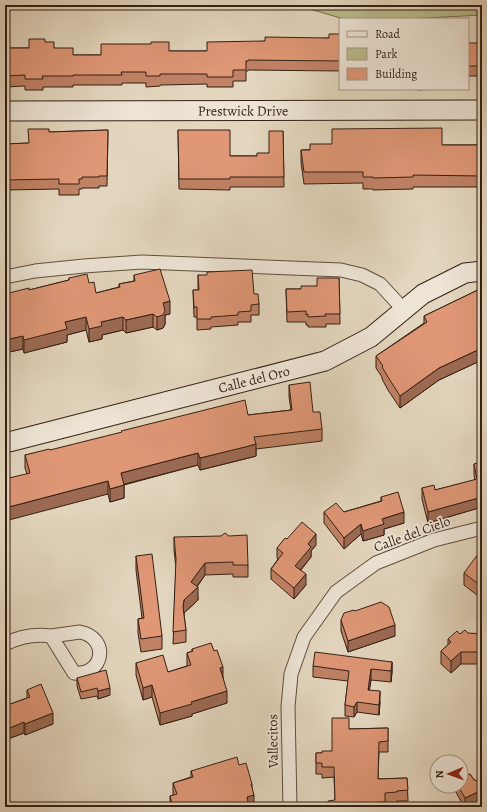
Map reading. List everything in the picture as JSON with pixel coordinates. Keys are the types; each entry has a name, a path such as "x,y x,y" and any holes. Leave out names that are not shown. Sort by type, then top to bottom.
{"street":[{"name":"Prestwick Drive","path":"5,111 482,110"},
{"path":"5,277 35,271 142,262 341,270 362,275 380,284 404,310"},
{"name":"Calle del Oro","path":"5,443 325,361 371,337 423,294 465,273 482,271"},
{"name":"Calle del Cielo","path":"291,674 304,637 336,592 376,563 434,540 482,528"},
{"path":"5,644 13,640 39,635 51,636"},
{"name":"Vallecitos","path":"290,807 288,706 291,674"}],"green space":[{"path":"296,5 482,5 482,15 426,18 341,18"}],"building":[{"path":"329,34 339,34 339,61 248,60 246,61 246,70 233,70 233,77 207,77 207,74 160,74 160,76 146,76 146,72 121,72 122,75 42,76 43,79 25,79 25,75 5,76 5,48 29,48 29,39 45,39 45,42 54,42 54,48 73,48 73,55 101,55 101,44 151,44 151,42 169,42 169,51 207,51 207,42 265,41 265,37 329,38"},
{"path":"469,43 481,43 482,66 469,66"},
{"path":"442,128 442,145 479,145 482,133 482,182 481,176 413,175 413,177 373,178 363,177 363,172 304,172 301,150 310,150 310,144 332,144 332,129"},
{"path":"28,129 49,129 49,132 108,130 107,176 82,177 82,179 79,179 79,184 59,184 59,179 5,180 5,144 29,143"},
{"path":"178,130 230,130 230,156 257,156 257,153 269,153 269,131 283,131 284,177 179,179"},
{"path":"160,269 170,301 163,303 165,311 163,315 157,317 153,314 126,320 123,317 101,322 102,326 89,329 86,317 65,322 67,329 24,340 23,336 5,340 5,319 7,318 5,310 5,294 29,288 29,290 87,274 89,283 94,282 96,293 120,287 119,284 135,281 134,275"},
{"path":"252,270 254,294 258,294 259,304 251,305 251,311 238,312 238,315 211,317 211,319 197,319 197,307 194,307 193,290 199,290 198,275 207,275 207,272"},
{"path":"317,278 339,278 340,314 325,314 326,316 308,317 308,314 306,315 306,311 287,312 286,289 301,289 301,286 317,286"},
{"path":"482,288 482,348 439,368 400,396 376,356 427,322 424,316"},
{"path":"310,382 313,412 320,412 322,429 254,437 256,444 245,447 200,458 198,453 121,473 124,485 110,489 108,481 5,508 5,479 30,473 25,455 122,432 121,431 245,400 248,415 292,410 289,385"},
{"path":"482,462 482,497 428,512 422,488 434,485 435,490 477,479 474,464"},
{"path":"398,492 404,512 382,519 384,524 363,531 361,524 344,538 324,512 336,503 344,512 382,501 381,497"},
{"path":"302,522 316,534 308,544 311,547 295,566 306,574 294,588 271,569 283,553 277,548"},
{"path":"225,533 229,536 247,535 248,565 233,565 233,562 205,563 191,582 198,587 184,600 183,607 186,630 173,632 176,559 174,537 221,536"},
{"path":"152,554 162,636 141,639 138,619 144,618 136,556"},
{"path":"478,554 482,557 482,587 464,573"},
{"path":"381,602 389,607 395,625 348,641 341,620 344,613 355,611"},
{"path":"465,630 468,633 482,634 482,652 461,652 451,661 441,651 451,642 448,639 457,631 460,634"},
{"path":"211,643 214,651 217,650 223,667 220,668 227,691 191,702 192,704 160,713 152,685 143,688 136,663 163,655 168,672 191,665 187,653 193,651 192,649"},
{"path":"315,652 392,662 391,671 371,669 368,690 380,691 379,705 357,702 354,707 345,705 349,671 313,666"},
{"path":"106,670 110,688 98,691 97,688 81,692 77,678"},
{"path":"41,684 53,713 5,730 5,706 30,697 27,690"},
{"path":"332,718 349,718 349,729 388,728 388,741 379,742 378,779 407,778 408,790 385,793 385,802 366,803 366,807 328,807 328,801 335,800 334,767 322,767 322,763 316,763 316,753 322,753 322,751 332,751"},
{"path":"237,757 239,765 246,763 252,784 254,795 247,797 249,807 197,807 195,802 180,807 173,807 170,796 177,794 173,783 193,777 191,771"},
{"path":"469,775 474,780 482,782 482,790 465,798 463,794 469,794"},
{"path":"482,790 482,807 477,805"}]}
